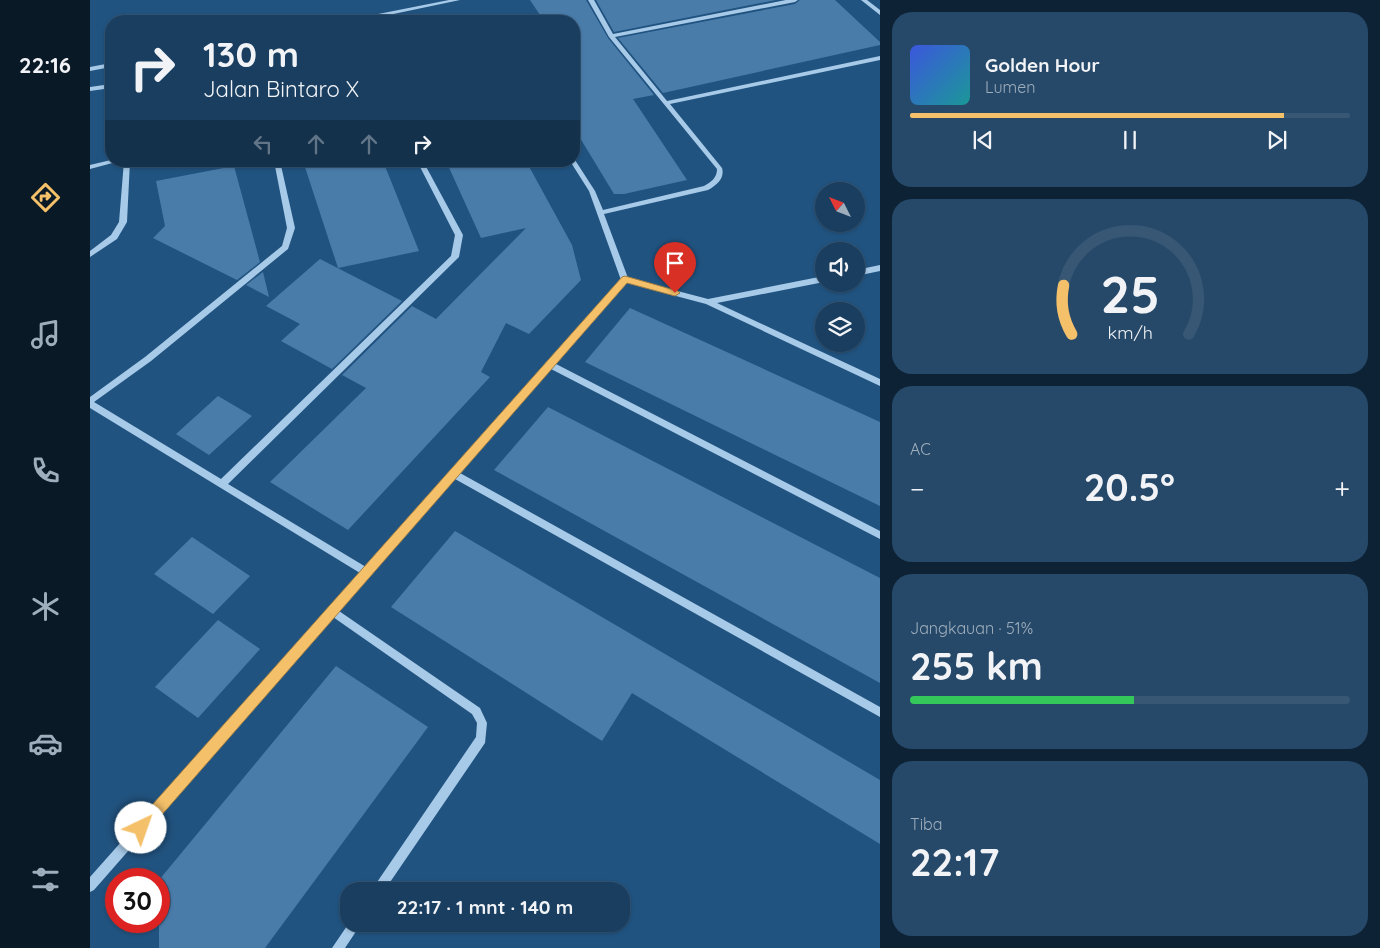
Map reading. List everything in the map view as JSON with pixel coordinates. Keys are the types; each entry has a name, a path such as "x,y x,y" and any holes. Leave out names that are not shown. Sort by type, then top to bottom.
{"street":[{"path":"383,15 457,0"},
{"path":"592,0 611,36 720,169 720,175 717,180 706,188 600,213"},
{"path":"611,36 795,0"},
{"path":"864,0 880,14"},
{"path":"666,103 880,58"},
{"path":"90,69 105,66"},
{"path":"90,90 105,87"},
{"path":"90,167 105,164"},
{"path":"90,255 114,237 123,222 127,167"},
{"path":"278,167 291,228 286,247 148,360 90,403 366,572"},
{"path":"222,484 455,257 459,235 423,167"},
{"path":"577,167 592,191 625,280"},
{"path":"865,271 880,268"},
{"path":"625,280 708,302 880,383"},
{"path":"90,886 625,280"},
{"path":"708,302 815,282"},
{"path":"549,364 880,535"},
{"path":"453,474 880,712"},
{"path":"332,611 476,711 482,724 481,739 383,882"},
{"path":"338,948 349,932"}],"building":[{"path":"530,0 586,0 608,38 654,95 633,99 687,180 624,194 614,194 580,138 580,15 540,15"},
{"path":"596,0 776,0 614,32"},
{"path":"800,0 835,0 880,42 880,45 663,93 618,38 795,4"},
{"path":"234,167 260,262 237,280 153,238 165,226 156,181"},
{"path":"305,167 385,167 419,251 338,268"},
{"path":"449,167 529,167 572,245 581,280 529,334 506,323 481,372 490,377 348,530 270,482 366,388 342,375 412,306 436,319 526,228 481,238"},
{"path":"320,259 402,301 332,369 281,341 300,324 266,306"},
{"path":"263,272 269,297 246,285"},
{"path":"630,308 880,422 880,506 585,362"},
{"path":"218,396 252,416 209,455 176,434"},
{"path":"548,407 880,578 880,683 494,470"},
{"path":"455,531 880,780 880,844 632,693 602,741 391,607"},
{"path":"192,537 250,576 213,614 154,574"},
{"path":"218,620 260,649 198,718 155,687"},
{"path":"336,666 428,727 265,948 159,948 159,933 170,933 169,868"}],"route":[{"path":"141,828 625,280 675,293"}]}
